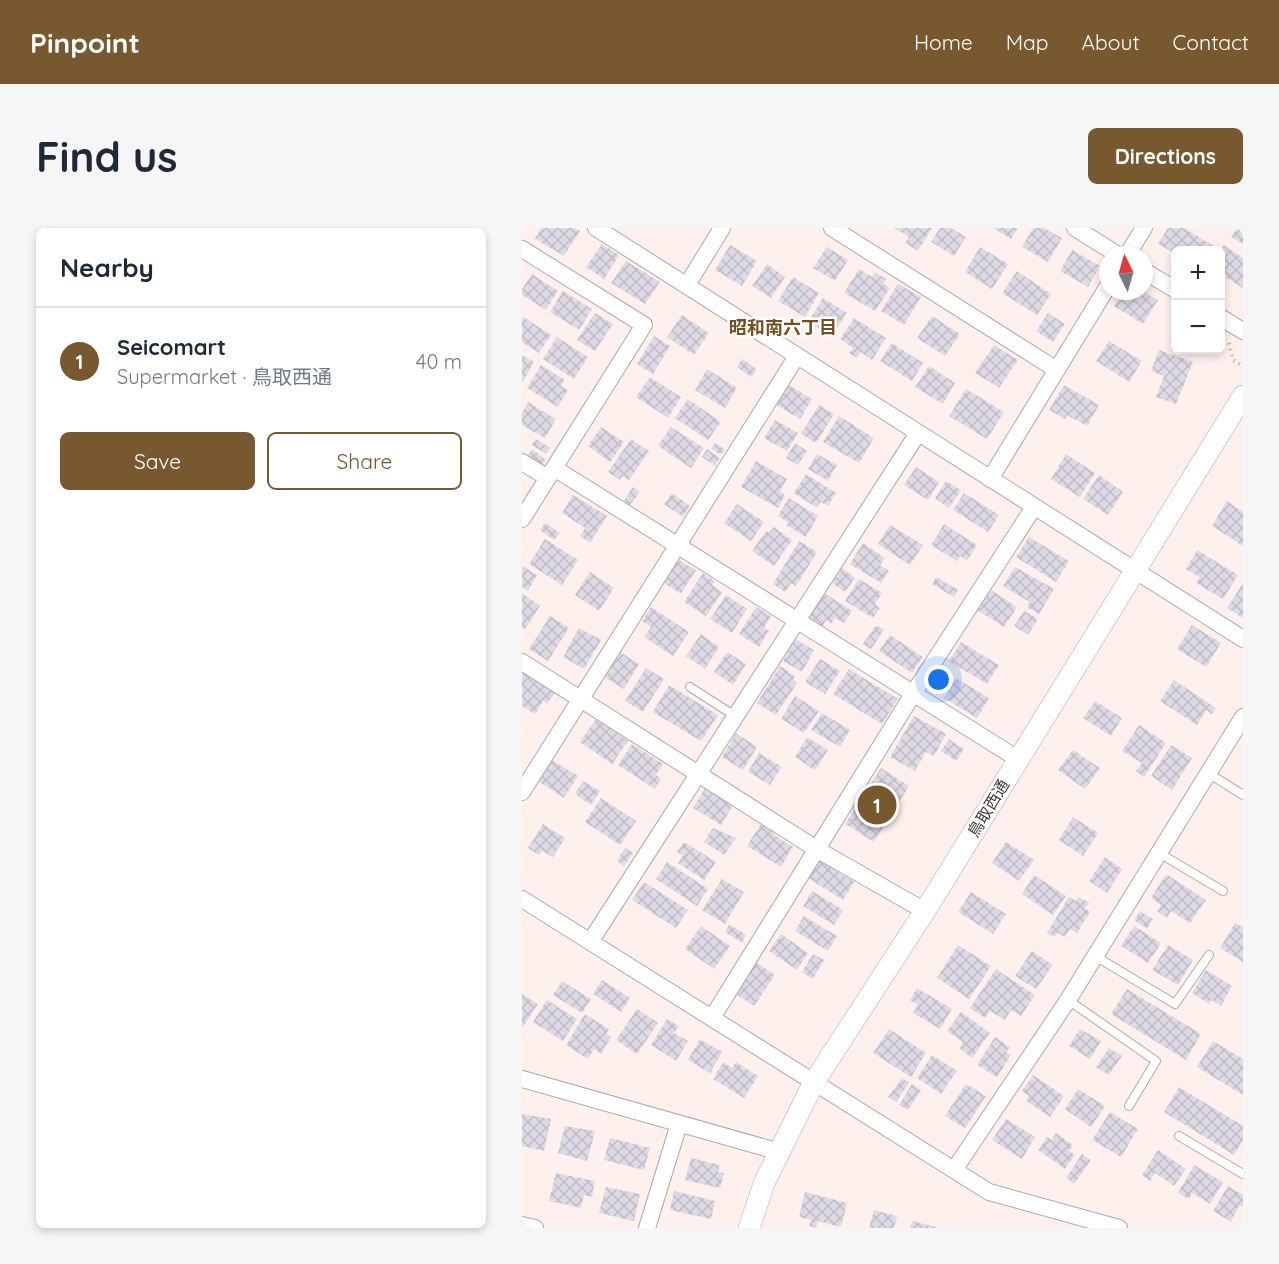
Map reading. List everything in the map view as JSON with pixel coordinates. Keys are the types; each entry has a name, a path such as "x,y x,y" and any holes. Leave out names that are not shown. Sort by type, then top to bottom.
{"street":[{"path":"596,228 1243,639"},
{"path":"687,285 722,228"},
{"path":"832,228 1057,370"},
{"path":"1075,228 1104,246"},
{"path":"1133,246 1144,228"},
{"path":"522,519 644,325 524,254"},
{"path":"1153,276 1171,287"},
{"path":"990,479 1100,300"},
{"path":"1225,320 1243,331"},
{"path":"522,792 797,356"},
{"name":"鳥取西通","path":"749,1228 765,1181 814,1082 925,911 1243,396"},
{"path":"590,942 918,433"},
{"path":"522,462 551,473 678,547 1018,759"},
{"path":"712,1018 913,694 1034,507"},
{"path":"522,662 818,850 925,911"},
{"path":"954,1170 1068,1000 1243,717"},
{"path":"522,899 989,1192 1065,1221 1119,1228"},
{"path":"522,1079 780,1152"},
{"path":"647,1228 679,1124"},
{"path":"522,1225 535,1228"}],"lane":[{"path":"690,687 735,716"},
{"path":"1208,773 1243,795"},
{"path":"1159,853 1223,891"},
{"path":"1095,956 1175,1004 1209,955"},
{"path":"1068,1000 1156,1061 1129,1106"},
{"path":"1179,1136 1243,1174"}],"building":[{"path":"541,228 575,228 580,231 564,256 535,239"},
{"path":"894,228 932,228 918,251 905,243 909,237"},
{"path":"940,228 951,228 966,237 954,256 931,242"},
{"path":"993,228 1018,228 1011,239"},
{"path":"1033,228 1044,228 1062,238 1048,262 1022,247"},
{"path":"1168,228 1184,228 1213,246 1171,246 1171,251 1158,244"},
{"path":"1237,228 1243,228 1243,244 1231,237"},
{"path":"602,244 619,255 604,279 586,267"},
{"path":"730,245 757,261 742,286 715,270"},
{"path":"1223,246 1243,258 1243,288 1225,277"},
{"path":"827,247 848,260 835,281 813,268"},
{"path":"980,247 1008,264 992,289 965,272"},
{"path":"1072,250 1099,265 1088,287 1060,271"},
{"path":"626,261 660,282 645,304 611,283"},
{"path":"767,264 785,277 771,298 752,286"},
{"path":"859,269 872,277 875,272 886,279 883,284 890,288 875,311 844,293"},
{"path":"1017,271 1051,294 1037,315 1002,293"},
{"path":"532,274 558,291 546,310 522,295 522,289"},
{"path":"793,277 819,293 805,317 778,301"},
{"path":"898,284 921,297 904,325 881,311"},
{"path":"563,291 592,309 579,330 550,312"},
{"path":"1153,297 1158,300 1143,324 1114,306 1118,300 1153,300"},
{"path":"823,298 847,313 832,336 808,322"},
{"path":"595,313 613,324 595,351 577,340"},
{"path":"1048,313 1065,324 1053,342 1036,331"},
{"path":"682,315 709,333 694,355 667,337"},
{"path":"522,316 551,335 539,353 522,342"},
{"path":"932,316 960,334 945,356 917,338"},
{"path":"854,318 886,338 872,360 861,352 857,358 849,353 853,348 840,339"},
{"path":"654,336 670,346 653,374 637,364"},
{"path":"557,337 588,357 574,379 543,359"},
{"path":"1109,341 1142,361 1129,382 1096,361"},
{"path":"892,343 923,363 912,381 880,361"},
{"path":"994,345 1018,360 999,388 975,373"},
{"path":"1159,350 1193,362 1176,404 1156,397 1164,376 1151,371"},
{"path":"522,355 534,362 522,383"},
{"path":"742,359 757,369 751,377 737,367"},
{"path":"541,365 565,380 561,386 568,390 558,407 527,388"},
{"path":"929,366 955,383 943,404 915,387"},
{"path":"707,369 737,388 725,408 695,390"},
{"path":"650,377 681,397 668,418 636,397"},
{"path":"787,384 812,399 800,419 775,404"},
{"path":"1064,385 1099,405 1087,426 1067,415 1065,419 1049,410"},
{"path":"966,389 1004,412 987,439 949,416"},
{"path":"688,399 721,422 708,440 675,418"},
{"path":"528,402 556,419 545,438 522,425 522,413"},
{"path":"819,405 834,414 816,443 801,434"},
{"path":"839,416 874,438 859,463 823,442"},
{"path":"775,420 798,433 787,451 764,438"},
{"path":"601,427 624,442 610,462 588,446"},
{"path":"671,427 704,448 691,468 658,446"},
{"path":"536,439 550,448 546,454 532,445"},
{"path":"631,439 649,451 629,480 622,476 620,480 608,472"},
{"path":"715,443 725,449 721,455 711,449"},
{"path":"795,443 807,451 798,465 786,458"},
{"path":"532,449 546,460 542,465 528,455"},
{"path":"707,449 720,458 715,466 702,457"},
{"path":"817,454 837,465 828,481 808,469"},
{"path":"1066,454 1095,473 1080,497 1051,479"},
{"path":"756,461 787,479 780,491 785,495 778,508 741,487"},
{"path":"916,467 939,482 928,500 904,485"},
{"path":"806,474 836,493 828,506 821,502 817,508 794,493"},
{"path":"1099,475 1123,492 1108,515 1083,499"},
{"path":"946,481 961,490 949,508 935,498"},
{"path":"633,487 640,492 629,506 623,502"},
{"path":"672,493 690,506 683,517 664,504"},
{"path":"964,493 999,515 988,532 953,510"},
{"path":"573,495 607,516 590,543 580,536 585,528 562,513"},
{"path":"789,498 818,516 806,537 786,525 788,522 778,516"},
{"path":"1227,501 1243,512 1243,546 1212,526"},
{"path":"737,504 764,522 751,541 724,523"},
{"path":"545,523 560,533 554,540 540,530"},
{"path":"944,524 977,545 967,561 960,556 957,561 931,545"},
{"path":"890,525 923,545 910,565 878,544"},
{"path":"774,527 792,540 774,566 752,551 766,531 769,533"},
{"path":"1029,537 1069,561 1056,582 1016,557"},
{"path":"545,539 578,560 562,585 529,564"},
{"path":"799,541 817,552 796,586 791,583 785,592 773,584"},
{"path":"863,543 885,558 880,565 889,571 881,583 850,564"},
{"path":"1197,550 1238,575 1223,599 1196,583 1200,577 1186,569"},
{"path":"677,559 696,570 681,594 662,582"},
{"path":"522,566 537,575 528,591 522,587"},
{"path":"1015,567 1054,589 1039,614 1027,607 1030,602 1003,586"},
{"path":"842,568 855,578 845,592 832,583"},
{"path":"590,572 614,588 599,611 575,595"},
{"path":"703,573 715,581 712,585 722,592 706,616 684,602"},
{"path":"936,577 958,590 954,597 932,584"},
{"path":"859,579 882,593 875,604 880,608 873,618 845,601"},
{"path":"1243,583 1243,618 1227,608"},
{"path":"991,590 1017,607 1004,627 977,610"},
{"path":"522,593 540,606 525,629 522,628"},
{"path":"824,593 852,611 844,623 835,618 831,624 826,620 822,627 807,618"},
{"path":"726,595 747,609 732,633 710,619"},
{"path":"651,607 689,632 673,656 644,637 651,627 642,621"},
{"path":"756,607 771,616 764,628 769,631 759,647 739,634"},
{"path":"1024,611 1038,619 1028,635 1014,626"},
{"path":"550,616 569,628 548,661 529,649"},
{"path":"876,625 884,630 871,649 863,644"},
{"path":"1192,625 1221,643 1206,667 1177,649"},
{"path":"579,628 601,640 584,669 563,657"},
{"path":"701,634 719,647 705,669 686,656"},
{"path":"890,635 923,657 912,673 879,651"},
{"path":"795,639 814,650 802,672 783,661"},
{"path":"961,642 999,665 987,684 949,661"},
{"path":"620,652 639,664 624,689 604,677"},
{"path":"727,652 746,664 733,685 714,672"},
{"path":"820,659 840,671 825,694 805,682"},
{"path":"780,666 795,676 793,680 797,683 776,715 757,703"},
{"path":"646,668 664,679 643,712 625,701"},
{"path":"849,669 898,699 882,724 833,694"},
{"path":"522,672 555,693 547,704 543,701 535,714 522,706"},
{"path":"956,678 989,698 977,718 944,698"},
{"path":"1174,680 1216,708 1212,714 1206,710 1197,725 1160,701"},
{"path":"669,685 718,715 701,741 653,712"},
{"path":"795,696 819,711 804,733 781,719"},
{"path":"1095,701 1122,718 1111,736 1083,718"},
{"path":"822,713 850,730 840,747 811,730"},
{"path":"914,716 946,734 934,756 926,752 915,771 890,757"},
{"path":"596,719 628,741 612,764 580,742"},
{"path":"1139,725 1166,743 1144,777 1136,771 1142,763 1122,751"},
{"path":"736,733 757,747 743,770 722,757"},
{"path":"807,737 828,750 815,770 795,757"},
{"path":"949,739 964,749 956,761 941,751"},
{"path":"632,744 663,764 656,775 661,779 655,789 618,765"},
{"path":"1171,745 1192,758 1172,790 1151,776"},
{"path":"1073,750 1100,768 1085,789 1058,770"},
{"path":"759,753 782,767 770,785 748,772"},
{"path":"552,760 578,776 564,798 538,781"},
{"path":"881,768 909,786 874,842 845,824"},
{"path":"583,781 600,791 591,805 575,794"},
{"path":"705,788 733,805 721,825 693,808"},
{"path":"601,798 636,821 620,845 585,822"},
{"path":"1073,817 1098,833 1083,856 1059,840"},
{"path":"762,822 777,831 774,835 793,847 781,867 747,846"},
{"path":"543,824 565,838 553,857 542,851 539,855 528,848"},
{"path":"713,828 736,838 724,855 704,842"},
{"path":"684,842 716,862 704,880 678,863 683,855 677,852"},
{"path":"1006,842 1034,860 1019,881 992,863"},
{"path":"625,848 633,853 624,866 617,861"},
{"path":"1105,857 1122,869 1107,893 1089,881"},
{"path":"819,860 854,882 843,900 808,878"},
{"path":"667,862 708,889 697,906 656,879"},
{"path":"1166,874 1206,900 1190,923 1171,911 1167,918 1157,911 1161,905 1151,898"},
{"path":"1034,875 1066,896 1053,915 1022,894"},
{"path":"722,879 744,892 725,924 702,910"},
{"path":"644,882 688,910 676,928 632,900"},
{"path":"812,891 843,910 834,925 803,906"},
{"path":"971,892 1006,914 993,934 958,912"},
{"path":"1069,897 1076,901 1079,897 1089,903 1085,908 1090,912 1077,933 1070,929 1065,937 1058,933 1055,937 1047,933"},
{"path":"1140,911 1153,919 1147,929 1134,920"},
{"path":"804,916 837,936 828,951 795,931"},
{"path":"1235,923 1243,927 1243,962 1220,948"},
{"path":"729,924 746,935 742,943 725,932"},
{"path":"701,926 730,946 714,969 685,949"},
{"path":"1134,926 1161,943 1148,963 1121,946"},
{"path":"781,934 808,953 797,970 769,951"},
{"path":"958,945 991,966 969,999 937,978"},
{"path":"1168,945 1193,960 1178,985 1152,970"},
{"path":"1032,951 1053,965 1036,989 1015,976"},
{"path":"813,954 824,960 813,979 802,972"},
{"path":"755,962 775,975 754,1006 734,993"},
{"path":"996,969 1035,995 1021,1016 1011,1010 1005,1020 990,1011 985,1018 970,1008"},
{"path":"1206,970 1232,986 1221,1006 1211,1000 1209,1004 1192,993"},
{"path":"602,980 630,998 621,1012 593,994"},
{"path":"562,981 591,999 582,1013 553,995"},
{"path":"917,988 952,1009 940,1029 913,1013 918,1005 910,1000"},
{"path":"1127,989 1201,1034 1186,1060 1111,1014"},
{"path":"522,994 538,1004 522,1028"},
{"path":"547,1000 577,1019 563,1041 533,1022"},
{"path":"637,1009 658,1023 637,1054 616,1040"},
{"path":"961,1012 990,1033 972,1058 959,1048 963,1042 947,1031"},
{"path":"585,1014 609,1029 606,1034 611,1037 601,1054 594,1049 588,1059 566,1045"},
{"path":"667,1019 679,1026 674,1033 688,1041 676,1061 651,1045"},
{"path":"889,1029 926,1053 911,1077 873,1053"},
{"path":"1080,1029 1101,1041 1090,1059 1069,1046"},
{"path":"995,1037 1010,1047 1006,1052 1011,1055 997,1077 977,1065"},
{"path":"700,1039 722,1052 710,1073 688,1060"},
{"path":"1213,1041 1243,1059 1243,1095 1197,1067"},
{"path":"1109,1048 1122,1056 1109,1075 1096,1067"},
{"path":"932,1055 957,1071 941,1094 917,1078"},
{"path":"723,1062 732,1068 736,1062 758,1076 744,1098 713,1079"},
{"path":"1033,1075 1064,1096 1050,1117 1026,1101 1029,1096 1022,1091"},
{"path":"902,1078 909,1083 896,1102 888,1097"},
{"path":"912,1084 921,1090 908,1110 899,1105"},
{"path":"966,1084 986,1096 965,1128 945,1116"},
{"path":"1179,1087 1243,1126 1243,1140 1234,1155 1164,1112"},
{"path":"1078,1089 1105,1106 1091,1127 1065,1109"},
{"path":"1110,1112 1138,1129 1121,1157 1092,1140"},
{"path":"522,1114 551,1119 544,1151 522,1146"},
{"path":"1006,1119 1035,1137 1022,1159 992,1140"},
{"path":"565,1126 595,1131 587,1161 558,1153"},
{"path":"1056,1133 1073,1145 1069,1151 1075,1155 1065,1169 1038,1150 1047,1137 1052,1140"},
{"path":"610,1138 650,1148 644,1170 604,1160"},
{"path":"1158,1150 1186,1169 1174,1186 1155,1173 1150,1181 1142,1175"},
{"path":"1082,1154 1091,1160 1074,1184 1066,1178"},
{"path":"691,1158 720,1165 718,1172 724,1173 720,1188 685,1180"},
{"path":"1194,1165 1223,1182 1210,1204 1192,1193 1189,1199 1178,1193"},
{"path":"556,1173 595,1181 592,1197 584,1195 581,1208 549,1201"},
{"path":"1228,1186 1243,1195 1243,1207 1240,1205 1231,1222 1213,1211"},
{"path":"606,1187 640,1194 634,1221 599,1213"},
{"path":"674,1191 715,1201 711,1219 670,1210"},
{"path":"805,1192 847,1203 841,1227 818,1221 816,1228 809,1226 811,1220 799,1217"},
{"path":"874,1210 897,1216 894,1228 869,1228"},
{"path":"912,1221 936,1227 936,1228 910,1228"}],"place":[{"name":"Seicomart","path":"877,805"}],"district":[{"name":"昭和南六丁目","path":"783,327"}]}
